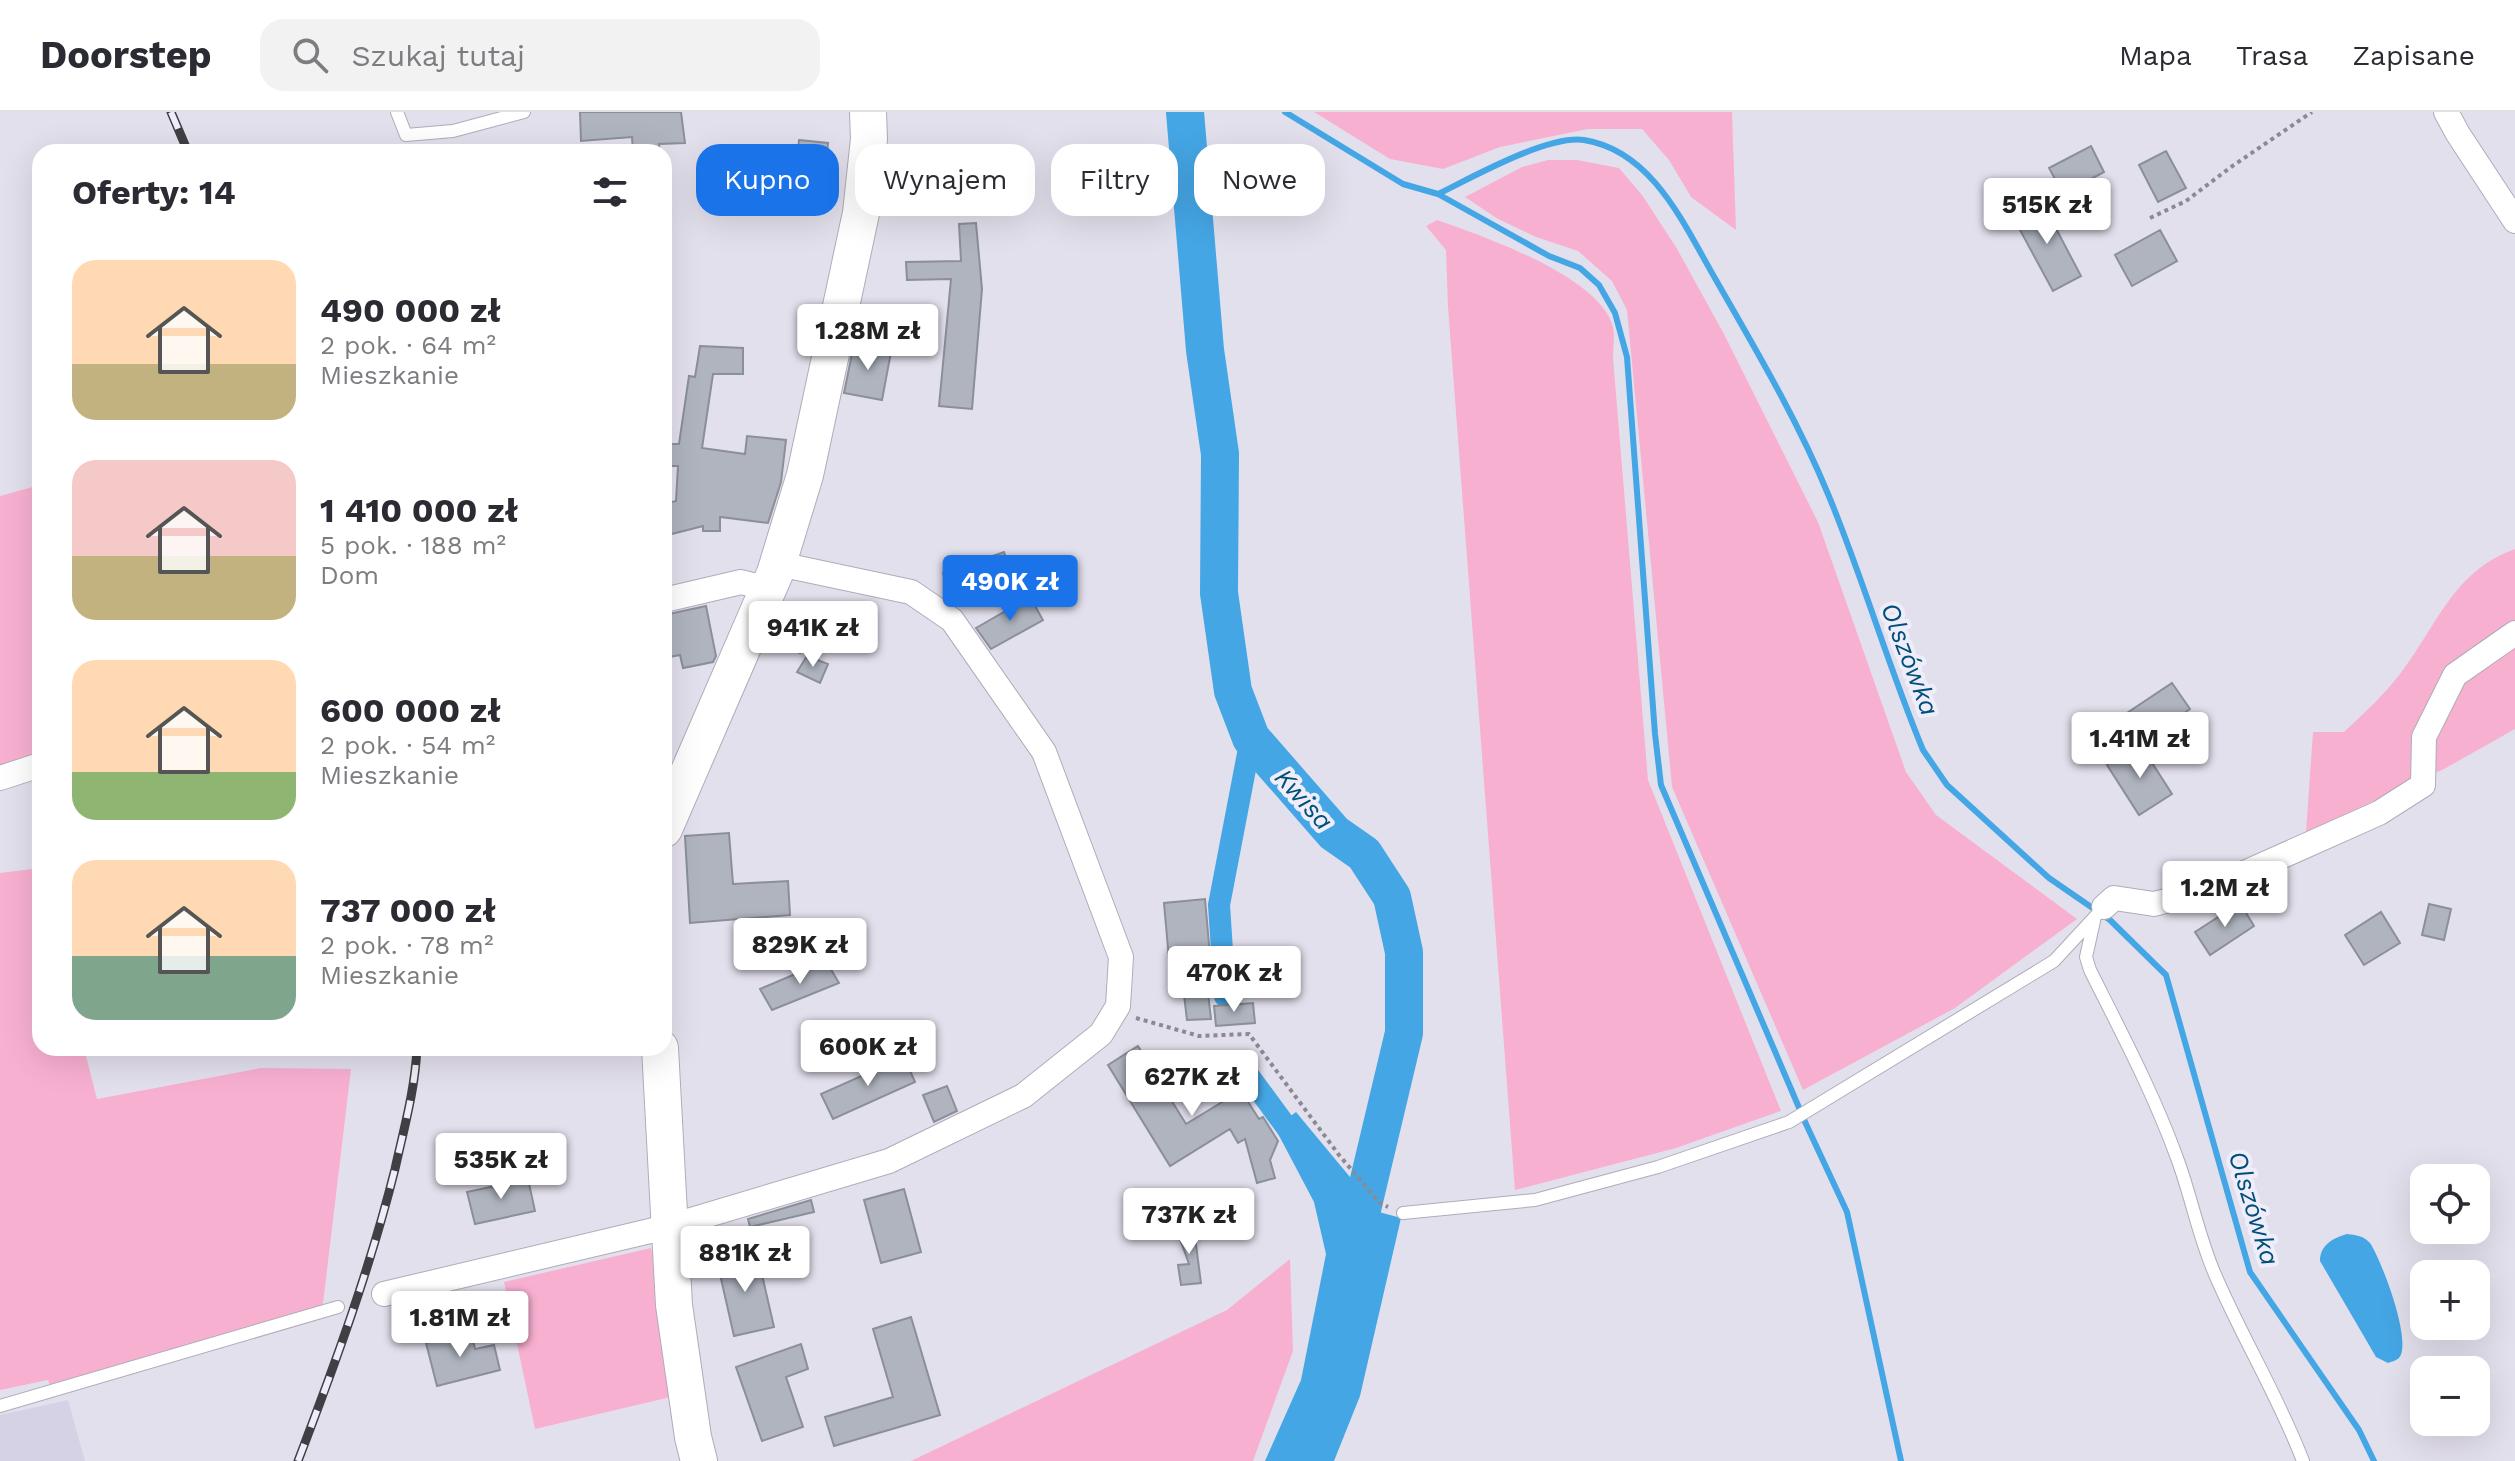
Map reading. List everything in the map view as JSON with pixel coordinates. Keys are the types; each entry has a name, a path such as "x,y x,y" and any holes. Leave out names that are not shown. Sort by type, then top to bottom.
{"main road":[{"path":"672,811 774,576 805,475 861,213 869,139 868,112"},
{"path":"660,1056 674,1305 699,1461"}],"street":[{"path":"2446,112 2515,221"},
{"path":"384,1294 671,1226 889,1161 1023,1096 1101,1034 1118,1006 1121,957 1044,752 952,620 911,592 774,576 672,598"},
{"path":"2100,913 2114,898 2154,904 2204,891 2379,813 2423,785 2424,737 2455,675 2515,633"},
{"path":"0,778 32,768"}],"lane":[{"path":"397,112 406,135 453,131 524,112"},
{"path":"2100,913 2086,957 2144,1074 2179,1161 2198,1230 2216,1278 2290,1428 2303,1461"},
{"path":"2054,961 2100,913"},
{"path":"1403,1213 1535,1200 1658,1167 1794,1119 2054,961 2069,954 2086,957"},
{"path":"0,1406 338,1307"}],"path":[{"path":"2150,218 2186,201 2312,112"},
{"path":"1115,1012 1199,1036 1249,1034 1301,1106 1380,1203 1403,1213"}],"shaded area":[{"path":"1314,112 1732,112 1736,230 1691,197 1669,160 1642,129 1588,129 1500,147 1443,169 1390,159"},
{"path":"1548,160 1577,160 1619,168 1642,195 1676,247 1724,334 1818,522 1906,772 1936,815 2077,919 1955,1008 1803,1090 1672,787 1627,310 1612,281 1578,251 1536,237 1498,219 1465,197 1522,167"},
{"path":"1437,220 1510,248 1564,275 1587,291 1604,309 1613,327 1648,780 1781,1111 1676,1148 1515,1190 1446,250 1426,226"},
{"path":"32,487 32,768 0,778 0,496"},
{"path":"2515,549 2515,729 2444,769 2306,832 2313,732 2344,732 2394,682 2461,586 2476,571"},
{"path":"32,869 32,1056 86,1056 97,1099 261,1068 351,1069 322,1312 52,1391 48,1380 0,1390 0,873"},
{"path":"651,1248 675,1396 535,1429 504,1282"},
{"path":"1290,1259 1293,1351 1253,1461 911,1461 1227,1310"},
{"path":"68,1400 85,1461 0,1461 0,1415"}],"water":[{"path":"1296,1112 1379,1212 1401,1218 1360,1396 1334,1461 1265,1461 1301,1380 1326,1254 1314,1202 1275,1128"},
{"path":"2347,1234 2357,1235 2370,1243 2394,1300 2402,1349 2399,1358 2388,1363 2376,1357 2320,1261 2328,1243"}],"building":[{"path":"580,112 681,112 685,143 632,144 632,137 581,141"},
{"path":"799,140 828,143 828,144 799,144"},
{"path":"2091,146 2104,172 2063,194 2049,168"},
{"path":"2166,151 2186,188 2158,202 2139,165"},
{"path":"2042,202 2081,276 2053,291 2013,217"},
{"path":"976,223 982,289 972,409 939,406 951,279 907,280 906,262 961,261 959,224"},
{"path":"2160,230 2177,261 2132,286 2115,255"},
{"path":"854,344 891,352 882,400 844,393"},
{"path":"700,346 743,348 743,374 713,374 702,448 745,454 747,436 786,440 781,482 768,523 720,517 720,531 703,531 703,526 672,534 672,502 676,501 678,466 672,466 672,444 679,444 689,376 695,377"},
{"path":"1004,552 1013,578 952,599 943,573"},
{"path":"1030,597 1043,620 991,649 976,628"},
{"path":"795,604 818,613 800,653 778,644"},
{"path":"706,606 716,656 713,662 683,668 680,655 672,656 672,613"},
{"path":"807,656 828,664 820,683 797,672"},
{"path":"2172,683 2190,709 2140,744 2121,717"},
{"path":"2140,744 2172,794 2139,815 2107,765"},
{"path":"729,833 733,884 788,881 790,915 690,923 685,836"},
{"path":"1205,899 1211,967 1205,967 1211,1019 1187,1020 1181,970 1170,971 1164,903"},
{"path":"2240,903 2254,926 2210,955 2195,932"},
{"path":"2429,904 2451,909 2444,940 2422,935"},
{"path":"2381,912 2400,943 2364,965 2345,935"},
{"path":"826,961 839,983 772,1010 760,989"},
{"path":"1253,1003 1255,1023 1216,1026 1214,1006"},
{"path":"1138,1046 1186,1124 1237,1093 1242,1100 1245,1097 1259,1119 1263,1117 1278,1141 1270,1160 1275,1178 1257,1183 1245,1139 1238,1143 1230,1129 1170,1166 1108,1065"},
{"path":"1211,1053 1224,1072 1179,1076"},
{"path":"904,1057 915,1082 833,1119 821,1094"},
{"path":"947,1086 957,1111 934,1122 923,1095"},
{"path":"528,1179 535,1211 475,1224 467,1192"},
{"path":"904,1189 921,1252 881,1263 864,1200"},
{"path":"811,1200 814,1212 750,1227 748,1219"},
{"path":"1193,1222 1201,1283 1181,1285 1178,1265 1189,1264 1176,1228"},
{"path":"757,1253 774,1327 734,1336 717,1261"},
{"path":"911,1317 940,1415 834,1446 825,1417 893,1397 873,1329"},
{"path":"471,1332 475,1349 494,1345 500,1370 437,1386 426,1343"},
{"path":"801,1344 808,1369 786,1377 803,1427 762,1441 736,1367"}],"waterway":[{"name":"Kwisa","path":"1185,112 1205,350 1220,454 1219,593 1233,691 1251,738 1334,833 1364,854 1392,897 1404,952 1404,1033 1353,1247"},
{"name":"Olszówka","path":"1285,112 1403,184 1438,194 1531,150 1569,140 1584,140 1608,147 1629,159 1664,194 1692,236 1761,359 1816,466 1923,750 1947,785 2049,878 2110,920 2166,975 2250,1272 2359,1430 2374,1461"},
{"path":"1438,194 1549,256 1580,268 1599,285 1615,313 1627,357 1661,785 1806,1124 1847,1212 1901,1461"},
{"path":"1225,996 1219,905 1251,738"},
{"path":"1243,1068 1299,1144"}],"railway":[{"path":"171,112 185,144"},
{"path":"298,1461 351,1316 385,1206 409,1109 416,1056"}]}
